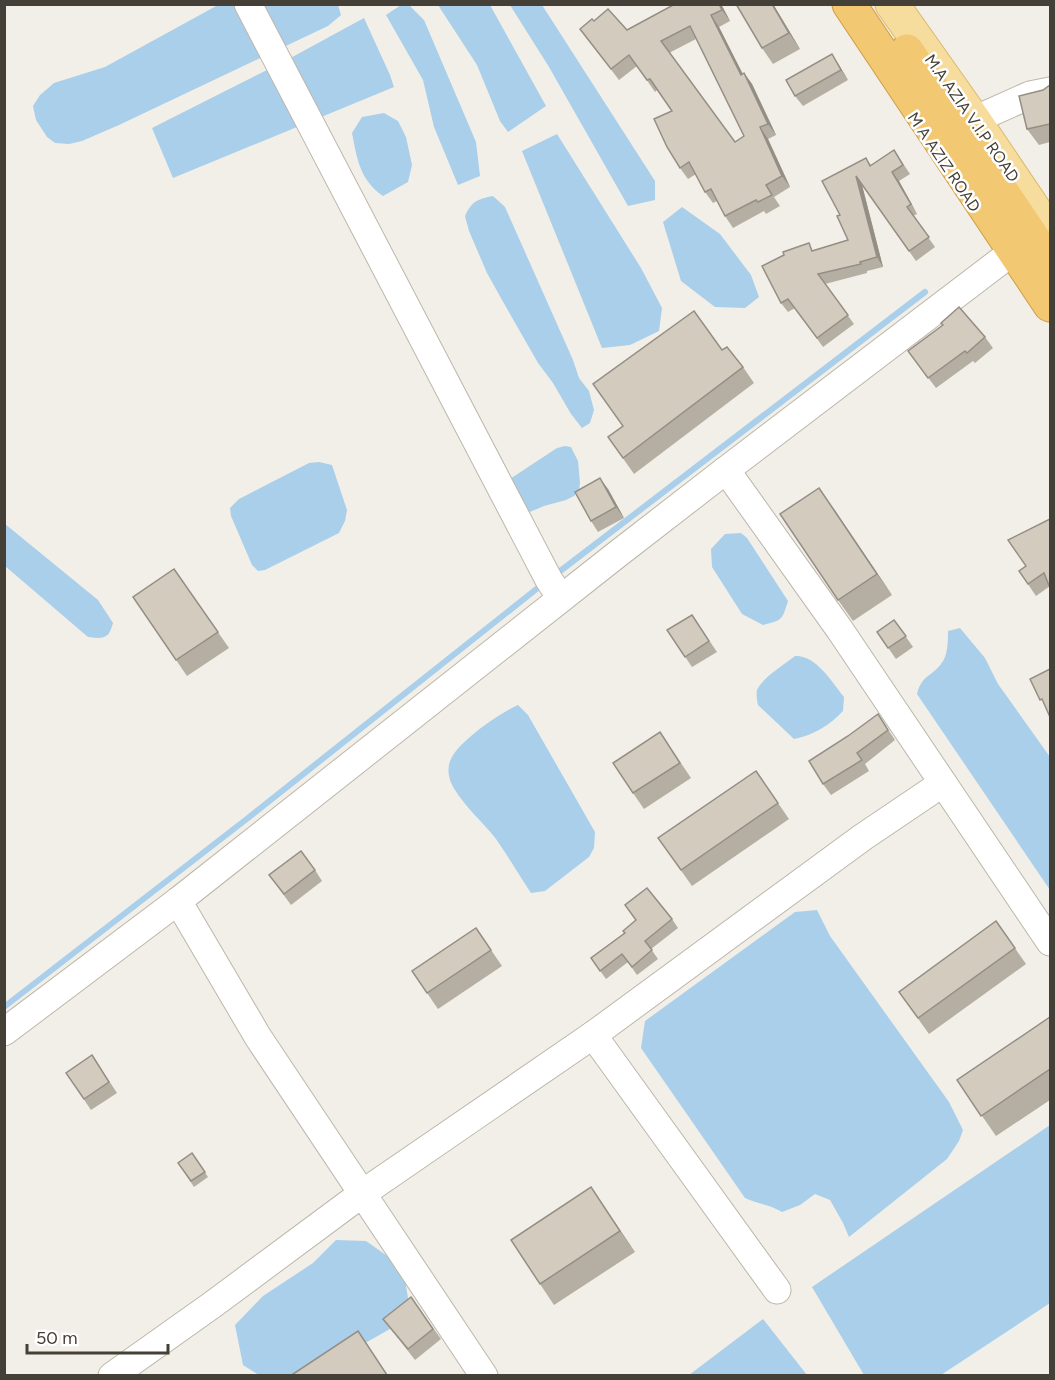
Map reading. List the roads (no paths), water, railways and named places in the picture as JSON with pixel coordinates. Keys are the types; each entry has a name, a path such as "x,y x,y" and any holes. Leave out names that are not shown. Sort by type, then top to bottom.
{"highway":[{"path":"849,4 1050,305"},
{"path":"876,4 1050,263"}],"main road":[{"name":"M A AZIZ ROAD","path":"837,4 1050,321"},
{"name":"M.A AZIA V.I.P ROAD","path":"892,4 1050,233"}],"street":[{"path":"248,4 561,598"},
{"path":"974,120 1030,95 1050,91"},
{"path":"4,1032 178,901 561,598 1007,256"},
{"path":"726,470 840,630 1050,942"},
{"path":"112,1376 212,1305 363,1192 593,1035 863,837 943,783"},
{"path":"178,901 258,1037 484,1376"},
{"path":"593,1035 777,1290"}],"water":[{"path":"218,5 338,5 341,15 328,26 82,141 69,144 55,143 47,137 36,120 33,106 40,95 54,83 105,67"},
{"path":"401,5 409,5 424,20 476,142 480,176 458,185 434,127 423,80 386,15"},
{"path":"438,5 490,5 546,106 508,132 500,121 477,65"},
{"path":"510,5 542,5 655,181 655,200 628,206 549,67"},
{"path":"364,18 394,87 173,178 152,128"},
{"path":"384,113 398,121 406,137 412,165 408,182 383,196 364,176 352,133 362,117"},
{"path":"557,134 641,268 662,308 659,331 630,345 602,348 522,151"},
{"path":"493,196 505,207 579,378 589,391 594,410 590,423 582,428 538,363 487,273 469,231 465,216 470,207 479,200"},
{"path":"682,207 720,234 751,275 759,297 745,308 715,307 681,281 663,222"},
{"path":"571,447 578,461 579,490 566,500 525,514 507,481 557,448"},
{"path":"319,462 332,465 347,510 339,533 265,570 258,571 252,565 231,516 230,508 239,499 309,463"},
{"path":"5,524 98,600 113,623 110,632 105,637 88,637 5,566"},
{"path":"741,533 747,538 788,601 783,616 774,622 763,625 742,614 712,567 711,549 725,534"},
{"path":"960,628 985,658 998,684 1050,757 1050,890 917,694 924,680 945,657 948,631"},
{"path":"795,656 803,657 817,665 844,697 843,711 833,721 815,732 794,739 758,705 757,690 774,672"},
{"path":"518,705 528,715 595,832 594,848 589,857 545,891 531,893 496,839 459,797 451,783 448,771 451,759 462,744 501,714"},
{"path":"817,910 830,936 949,1102 963,1130 959,1141 947,1159 849,1237 830,1200 815,1194 800,1205 782,1212 745,1198 641,1048 645,1021 795,912"},
{"path":"1050,1125 1050,1303 941,1375 864,1375 812,1287"},
{"path":"336,1240 366,1241 403,1267 411,1317 309,1375 259,1375 243,1365 235,1325 263,1296 313,1263"},
{"path":"763,1319 807,1375 689,1375"}],"waterway":[{"path":"555,575 925,292"},
{"path":"4,1007 248,818 544,583"}]}
